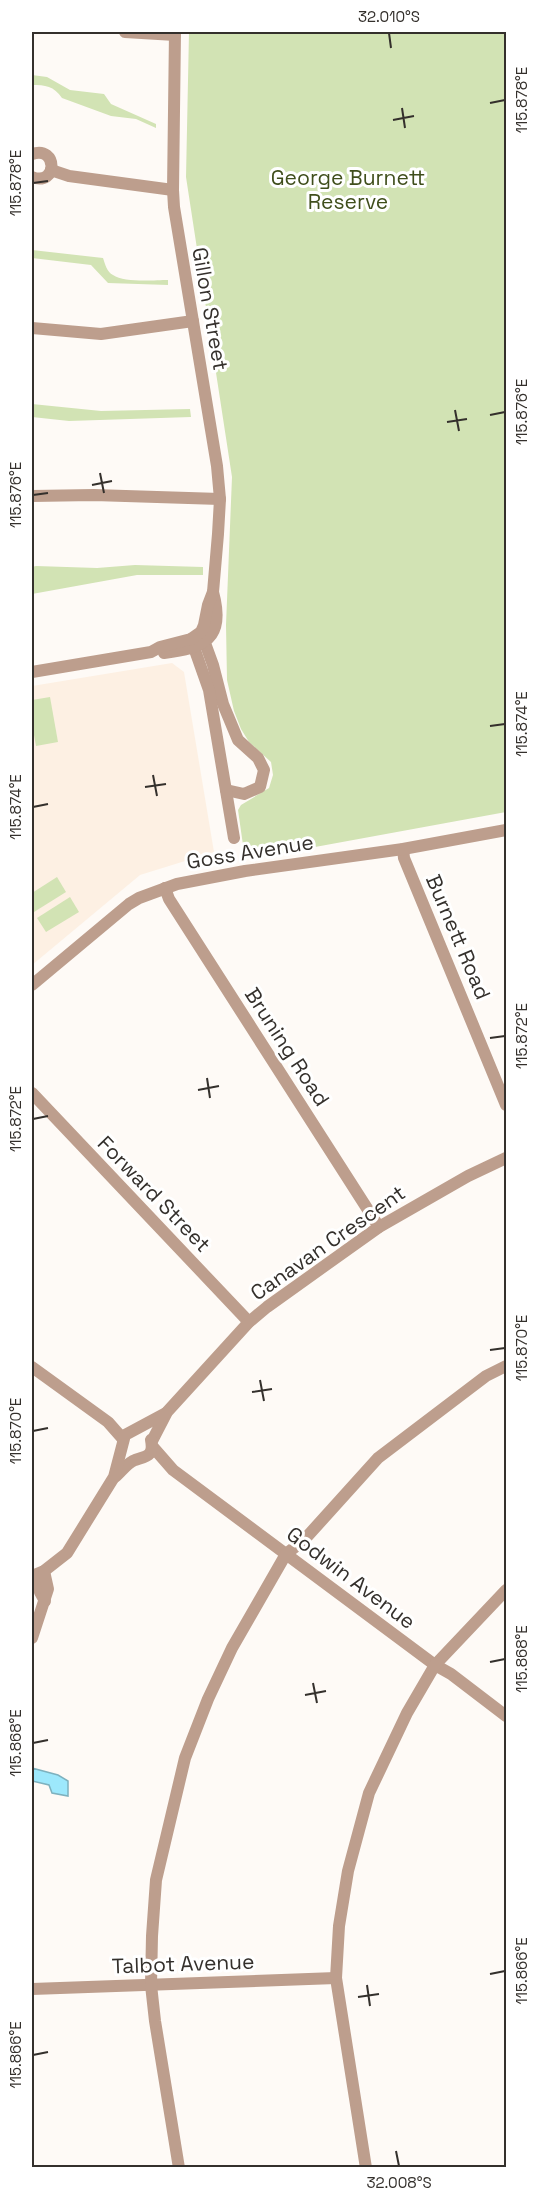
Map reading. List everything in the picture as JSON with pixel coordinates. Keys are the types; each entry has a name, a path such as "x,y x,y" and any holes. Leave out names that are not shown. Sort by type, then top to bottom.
{"street":[{"path":"125,32 175,33"},
{"name":"Gillon Street","path":"175,33 173,190 177,228 217,466 220,499 213,592 198,640"},
{"path":"32,154 47,155 51,161 51,170 45,178 32,177"},
{"path":"51,170 69,176 173,190"},
{"path":"32,328 101,334 193,321"},
{"path":"32,496 94,495 220,499"},
{"path":"32,672 151,652 161,653 198,640"},
{"path":"198,640 238,740 258,758 264,770 260,787 244,794 226,790"},
{"path":"198,640 209,690 234,838"},
{"name":"Goss Avenue","path":"32,985 129,904 177,884 403,849 507,830"},
{"name":"Burnett Road","path":"403,849 408,869 507,1105"},
{"name":"Bruning Road","path":"165,888 169,899 379,1227"},
{"name":"Forward Street","path":"32,1093 249,1322"},
{"name":"Canavan Crescent","path":"32,1638 45,1601 40,1592 37,1574 67,1553 114,1477 129,1437 166,1412 249,1322 288,1291 379,1227 468,1176 507,1158"},
{"path":"179,2168 155,2021 151,1985 152,1936 156,1880 185,1758 208,1699 232,1648 286,1554 304,1540 378,1458 486,1376 507,1366"},
{"path":"32,1367 129,1437 147,1433 152,1443"},
{"name":"Canavan Crescent","path":"114,1477 140,1459 152,1443 166,1412"},
{"path":"129,1437 129,1458 140,1459"},
{"name":"Godwin Avenue","path":"152,1443 173,1470 507,1716"},
{"name":"Godwin Avenue","path":"140,1459 173,1470"},
{"path":"366,2168 336,1978 339,1926 348,1871 369,1793 407,1713 435,1665 507,1590"},
{"name":"Talbot Avenue","path":"32,1989 336,1978"}],"shaded area":[{"path":"172,663 184,672 214,852 140,875 32,965 32,686"}],"green space":[{"name":"George Burnett Reserve","path":"189,32 506,32 506,812 255,858 243,845 238,810 241,805 269,788 273,775 271,762 249,742 241,729 227,680 226,625 232,477 186,177"},
{"path":"32,75 47,77 70,90 104,94 111,104 156,124 156,128 136,119 111,116 62,98 49,87 32,85"},
{"path":"32,250 103,258 109,272 118,278 139,281 168,280 168,285 108,283 91,265 32,258"},
{"path":"32,404 101,411 190,409 191,417 69,421 32,417"},
{"path":"135,565 203,567 203,575 137,575 32,594 32,567 97,568"},
{"path":"50,697 58,742 36,746 32,724 32,700"},
{"path":"57,877 66,892 34,912 32,893"},
{"path":"70,897 79,912 46,932 37,918"}],"water":[{"path":"32,1768 58,1775 68,1781 68,1796 52,1793 49,1785 32,1781"}]}
